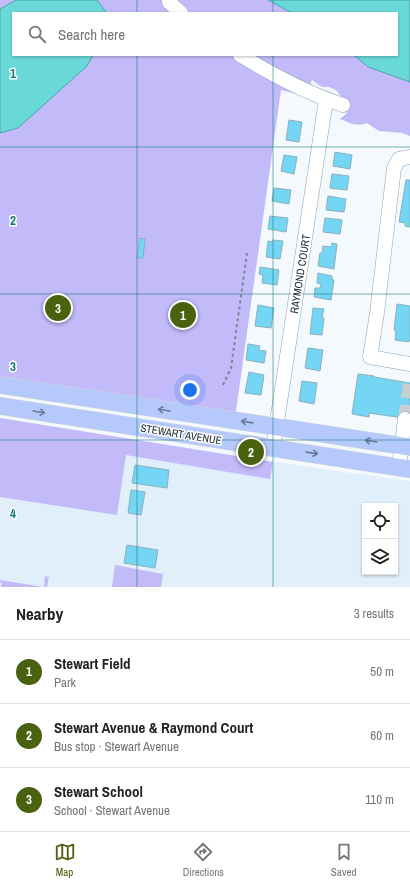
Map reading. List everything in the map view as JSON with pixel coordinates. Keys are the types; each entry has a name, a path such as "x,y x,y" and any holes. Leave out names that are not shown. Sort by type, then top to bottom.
{"main road":[{"name":"STEWART AVENUE","path":"0,384 227,420 406,446"},
{"path":"127,426 130,405"},
{"name":"STEWART AVENUE","path":"0,406 404,468"},
{"path":"195,436 202,416"}],"street":[{"path":"169,2 180,12"},
{"path":"242,56 293,85 326,100 343,105"},
{"name":"RAYMOND COURT","path":"273,448 326,100"},
{"path":"410,157 399,159 394,168 377,313 370,357 410,364"},
{"path":"404,468 406,446 405,419"},
{"path":"225,440 227,420"}],"path":[{"path":"223,385 231,368 247,253"}],"shaded area":[{"path":"0,0 410,0 410,136 402,133 379,131 367,123 356,125 340,119 346,114 349,106 336,90 329,87 320,86 312,80 306,96 281,90 235,418 0,381"},
{"path":"0,418 322,469 410,481 410,587 0,587"},
{"path":"0,418 273,462 270,479 126,455 117,515 0,497"},
{"path":"115,565 163,574 161,587 112,587"},
{"path":"45,576 49,577 47,587 44,587"},
{"path":"0,580 44,587 1,587 2,583 0,583"}],"water":[{"path":"16,0 97,0 106,12 12,12 12,56 92,56 87,66 18,128 0,133 0,9"},
{"path":"268,0 410,0 410,82 368,67 355,56 398,56 398,12 290,12"}],"building":[{"path":"289,120 302,122 299,142 286,140"},
{"path":"335,152 352,155 350,169 333,166"},
{"path":"284,155 297,157 294,174 281,171"},
{"path":"332,174 349,176 347,190 330,188"},
{"path":"406,180 410,180 410,227 405,226 405,223 399,222"},
{"path":"274,188 291,190 289,204 272,201"},
{"path":"328,196 346,199 344,212 326,210"},
{"path":"270,216 288,218 286,232 268,229"},
{"path":"325,218 342,220 340,234 323,232"},
{"path":"140,238 145,239 143,258 137,258"},
{"path":"273,240 283,241 280,259 266,257 268,241 273,242"},
{"path":"332,243 337,244 334,269 318,266 320,253 322,253 323,246 331,247"},
{"path":"260,267 279,270 277,285 262,283 263,275 259,274"},
{"path":"318,273 332,276 332,280 334,280 331,300 314,297 315,288 320,288 321,284 317,283"},
{"path":"397,304 410,306 409,342 395,340 396,330 394,330"},
{"path":"258,305 274,308 271,328 255,326"},
{"path":"313,308 324,309 322,317 324,318 322,335 310,334"},
{"path":"248,344 260,346 259,350 266,351 264,363 246,360"},
{"path":"308,348 323,350 320,371 305,368"},
{"path":"249,372 264,375 261,395 245,393"},
{"path":"358,374 410,383 410,419 369,413 369,417 352,414"},
{"path":"302,381 317,383 314,404 299,401"},
{"path":"135,465 169,470 167,488 132,483"},
{"path":"131,490 145,492 141,515 128,513"},
{"path":"127,545 158,550 155,568 124,563"}],"tunnel":[{"path":"405,419 410,383"}],"place":[{"name":"Stewart School","path":"58,308"},
{"name":"Stewart Field","path":"183,315"},
{"name":"Stewart Avenue & Raymond Court","path":"251,452"}]}
